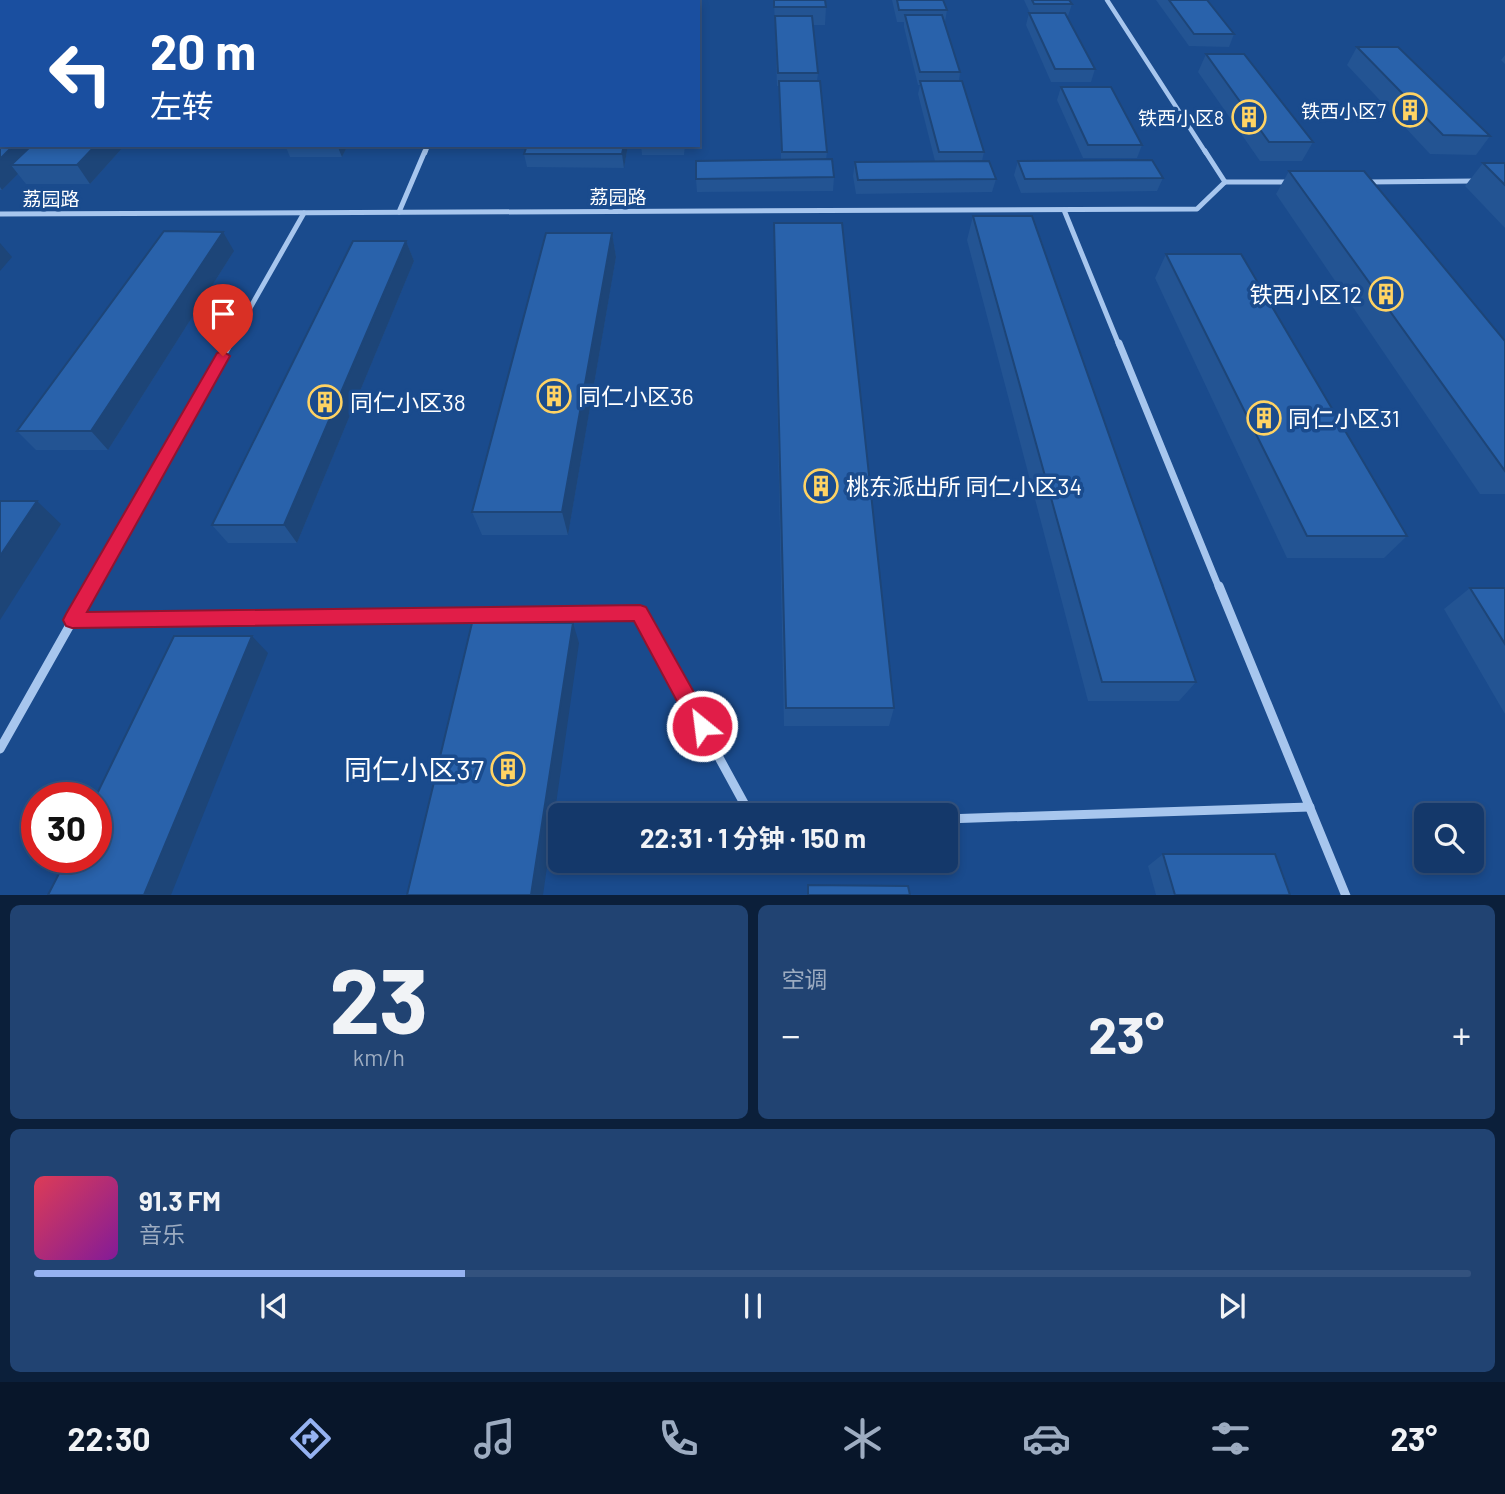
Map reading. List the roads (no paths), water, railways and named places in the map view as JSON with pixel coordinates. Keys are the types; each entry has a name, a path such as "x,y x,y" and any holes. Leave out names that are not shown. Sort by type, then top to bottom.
{"street":[{"path":"1107,0 1225,182 1303,182"},
{"path":"399,212 427,147"},
{"path":"1355,182 1477,181"},
{"name":"荔园路","path":"0,214 1197,209 1225,182"},
{"path":"1064,210 1346,895"},
{"path":"0,749 304,213"},
{"path":"72,620 640,613 744,803"},
{"path":"958,818 1310,807"}],"place":[{"name":"铁西小区7","path":"1410,110"},
{"name":"铁西小区8","path":"1249,117"},
{"name":"铁西小区12","path":"1386,294"},
{"name":"同仁小区36","path":"554,396"},
{"name":"同仁小区38","path":"325,402"},
{"name":"同仁小区31","path":"1264,418"},
{"name":"桃东派出所 同仁小区34","path":"821,486"},
{"name":"同仁小区37","path":"508,769"}]}
